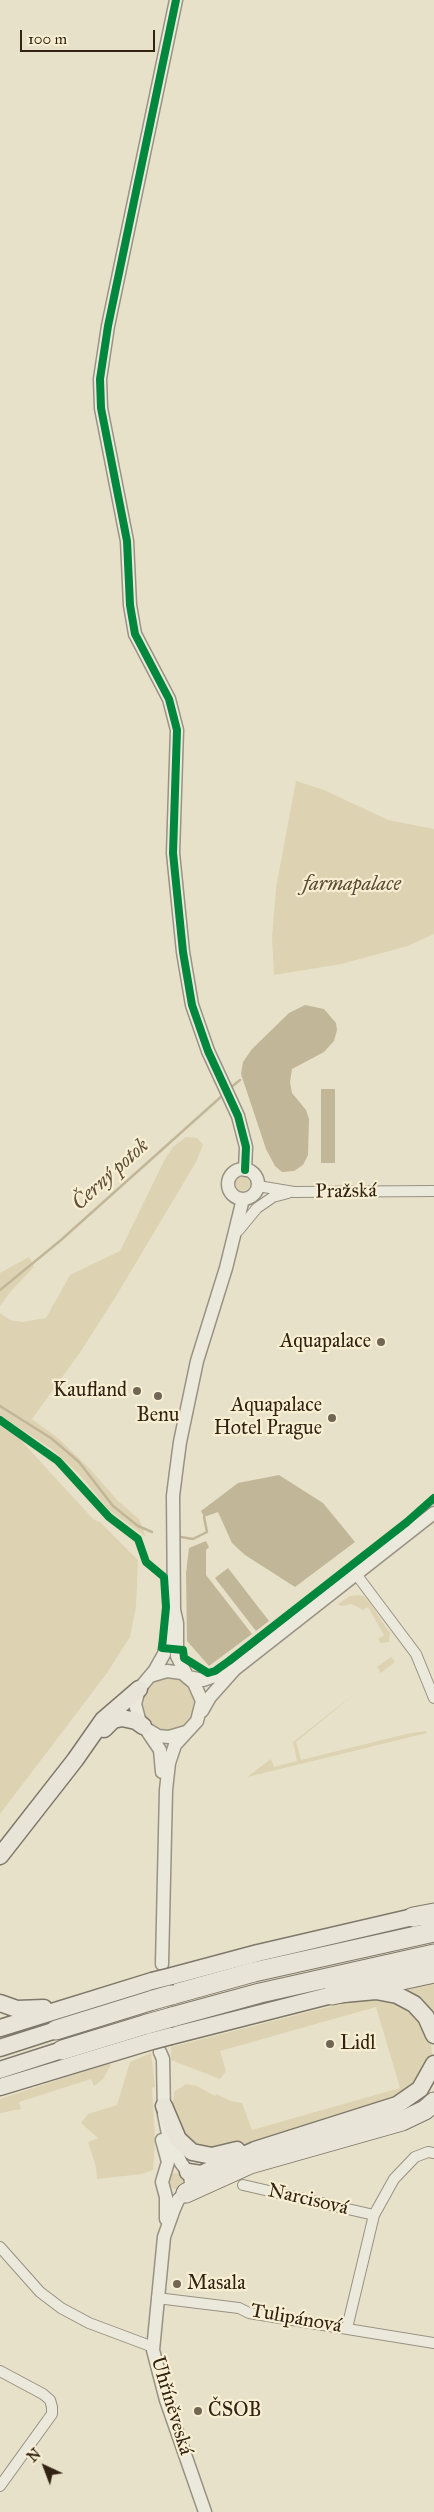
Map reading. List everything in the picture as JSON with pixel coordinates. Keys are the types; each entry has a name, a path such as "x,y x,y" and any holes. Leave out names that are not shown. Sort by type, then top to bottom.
{"highway":[{"path":"0,1856 75,1760 108,1714 139,1689"},
{"path":"75,1760 113,1720 126,1718 145,1727"},
{"path":"0,2048 56,2030 159,1992 167,1970 258,1953 434,1913"},
{"path":"0,2003 17,2009 40,2009 92,1999 159,1992 434,1932"},
{"path":"0,2088 150,2032 172,2017 279,1989 434,1954"},
{"path":"0,2070 62,2050 150,2032 171,2036 332,1995 434,1972"},
{"path":"332,1995 376,1991 397,1994 410,2001 422,2012 434,2035"},
{"path":"0,2028 92,1999"},
{"path":"187,2171 201,2174 255,2150 305,2133 381,2112 404,2101 420,2089 434,2064"},
{"path":"185,2194 250,2164 402,2121 425,2110 434,2102"},
{"path":"164,2106 181,2143 192,2152 201,2156 217,2156 284,2136 305,2133"}],"street":[{"path":"176,0 108,326 100,379 100,398 127,541 130,605 134,628 142,650 169,699 177,730 173,853 183,952 192,1005 208,1051 227,1091 245,1142 247,1157 245,1170"},
{"path":"245,1170 256,1176 258,1186 254,1194 243,1199 234,1196 228,1183 234,1173 245,1170"},
{"name":"Pražská","path":"258,1186 294,1192 434,1191"},
{"path":"234,1239 243,1222 257,1208 274,1198 294,1192"},
{"path":"200,1716 201,1696 177,1656 177,1623 174,1610 173,1496 180,1442 197,1361 234,1239 243,1199"},
{"path":"166,1790 172,1749 200,1716 210,1697 235,1669 434,1514"},
{"path":"356,1574 416,1654 434,1698"},
{"path":"167,1970 166,1790 160,1750 136,1709 139,1689 164,1654 169,1622 174,1610"},
{"path":"150,1676 167,1671 203,1680 235,1669"},
{"path":"145,1727 154,1734 169,1737 188,1731"},
{"path":"160,2052 163,2059 164,2106 168,2134 191,2183 174,2209 164,2236 167,2202 162,2179 168,2162 158,2111 157,2062 160,2052"},
{"name":"Narcisová","path":"347,2328 374,2215 394,2179 415,2157 428,2152 434,2153"},
{"path":"166,2172 173,2167 187,2171"},
{"name":"Narcisová","path":"243,2185 374,2215"},
{"path":"164,2190 174,2196 185,2194"},
{"name":"Uhříněveská","path":"164,2236 153,2347 158,2375 205,2512"},
{"path":"0,2262 2,2249"},
{"path":"2,2249 40,2292 61,2308 89,2323 153,2347"},
{"name":"Tulipánová","path":"157,2298 239,2308 249,2313 434,2342"},
{"path":"0,2371 43,2394 50,2400 52,2414 0,2486"}],"green space":[{"name":"farmapalace","path":"296,781 324,790 388,820 434,829 434,934 408,946 341,964 274,975 272,938 276,888"},
{"path":"186,1137 197,1138 203,1145 196,1162 81,1351 32,1419 59,1439 90,1469 118,1501 139,1519 146,1537 109,1510 80,1475 53,1450 0,1415 0,1313 10,1320 22,1322 46,1318 70,1275 120,1251 165,1159 173,1147"},
{"path":"240,1177 246,1177 250,1184 246,1191 240,1191 236,1187 236,1181"},
{"path":"29,1257 34,1267 11,1291 0,1306 0,1273"},
{"path":"0,1426 17,1436 94,1520 100,1522 138,1560 136,1607 130,1637 107,1673 0,1814"},
{"path":"350,1596 364,1596 390,1633 389,1642 381,1643 378,1639 384,1635 368,1607 363,1610 352,1604 341,1606 338,1604"},
{"path":"391,1657 395,1662 381,1673 377,1667"},
{"path":"164,1678 174,1678 188,1685 195,1699 195,1709 188,1723 174,1730 164,1730 154,1726 147,1719 143,1709 143,1699 147,1689 154,1682"},
{"path":"357,1692 296,1742 301,1760 411,1733 426,1731 427,1733 247,1777 271,1759 274,1767 297,1761 293,1742"},
{"path":"434,1981 434,2014 405,1987"},
{"path":"360,1999 383,1999 410,2007 431,2040 432,2055 430,2064 406,2094 276,2136 216,2151 189,2144 170,2103 173,2103 174,2092 186,2084 197,2086 215,2096 217,2094 230,2101 242,2103 252,2130 400,2088 376,2007 220,2051 226,2071 220,2079 171,2060 171,2047"},
{"path":"151,2053 155,2087 152,2088 155,2140 153,2170 142,2174 97,2179 96,2167 88,2142 98,2138 81,2123 88,2114 117,2105 130,2062"},
{"path":"109,2063 111,2065 103,2079 94,2086 91,2079 19,2102 21,2109 0,2113 0,2099"},
{"path":"176,2173 182,2175 184,2181 182,2187 176,2189 170,2187 168,2181 170,2175"}],"shaded area":[{"path":"305,1005 324,1009 336,1023 337,1030 334,1041 324,1052 292,1069 290,1082 292,1093 306,1110 309,1119 308,1155 303,1165 294,1171 282,1172 275,1166 266,1149 241,1074 243,1062 252,1049 289,1013"},
{"path":"321,1089 335,1089 335,1163 321,1163"},
{"path":"279,1475 323,1503 355,1542 295,1587 245,1555 232,1543 218,1512 204,1517 201,1511 238,1483"},
{"path":"206,1541 209,1547 206,1550 206,1575 252,1634 209,1666 187,1641 186,1573 189,1548"},
{"path":"228,1568 269,1621 256,1631 215,1578"}],"waterway":[{"name":"Černý potok","path":"229,1089 240,1080"},
{"name":"Černý potok","path":"0,1290 61,1240 223,1095"},
{"path":"0,1406 51,1438 79,1462 113,1506 138,1526 152,1532"},
{"path":"181,1537 193,1539 207,1532 204,1517"}],"cycle path":[{"path":"176,0 108,326 100,379 101,408 127,541 130,605 135,634 169,699 177,730 173,853 183,952 192,1005 208,1051 238,1116 246,1147 245,1170"},
{"path":"0,1420 58,1461 109,1517 138,1539 146,1562 164,1577 166,1607 162,1648 183,1650 184,1658 208,1673 215,1671 229,1661 407,1522 434,1498"}],"place":[{"name":"Aquapalace","path":"381,1342"},
{"name":"Kaufland","path":"137,1391"},
{"name":"Benu","path":"158,1396"},
{"name":"Aquapalace Hotel Prague","path":"332,1418"},
{"name":"Lidl","path":"330,2044"},
{"name":"Masala","path":"177,2284"},
{"name":"ČSOB","path":"198,2411"}]}
